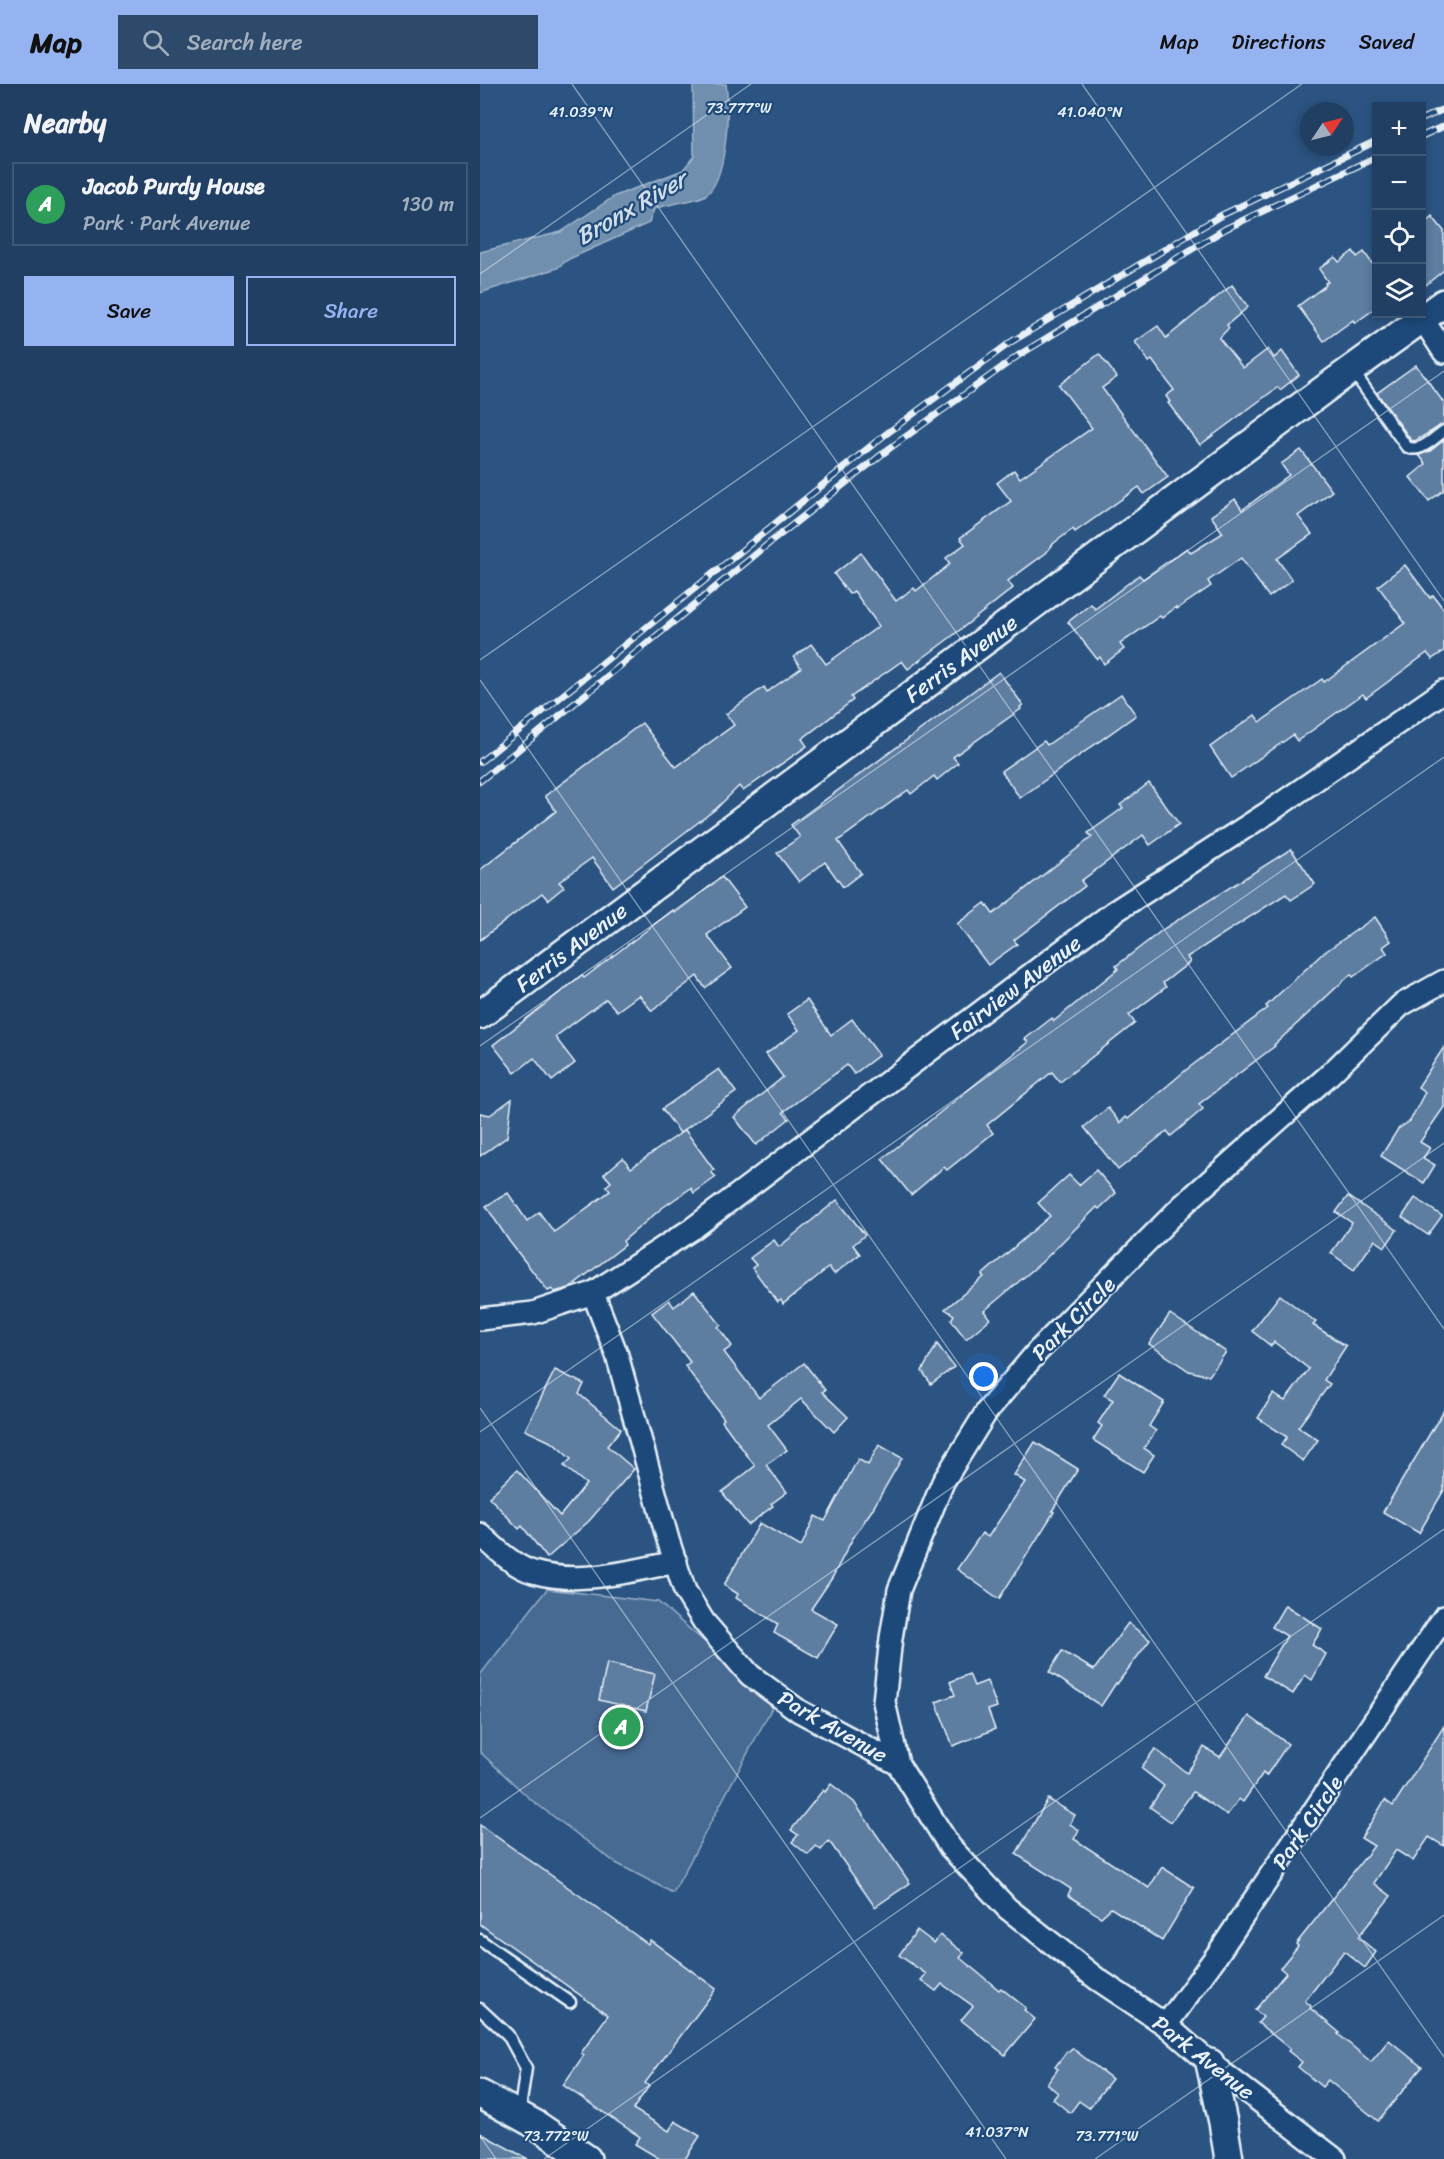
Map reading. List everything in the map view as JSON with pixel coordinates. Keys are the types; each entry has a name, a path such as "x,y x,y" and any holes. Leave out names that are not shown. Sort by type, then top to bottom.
{"street":[{"path":"1433,310 1444,352"},
{"name":"Ferris Avenue","path":"480,1015 1433,310"},
{"name":"Fairview Avenue","path":"593,1293 692,1230 1114,912 1269,812 1444,691"},
{"name":"Park Circle","path":"898,1764 884,1702 899,1590 943,1482 987,1411 1038,1351 1184,1204 1329,1075 1401,1005 1444,981"},
{"path":"480,1319 533,1313 593,1293"},
{"name":"Park Avenue","path":"593,1293 618,1355 668,1540 685,1591 704,1622 750,1675 799,1711 898,1764 950,1847 1007,1908 1097,1979 1166,2025 1210,2063 1335,2159"},
{"path":"480,1534 503,1555 531,1572 582,1579 676,1562"},
{"name":"Park Circle","path":"1166,2025 1217,1955 1444,1617"},
{"path":"1210,2063 1229,2159"},
{"path":"480,2094 519,2115 587,2159"}],"lane":[{"path":"1351,369 1411,450 1418,449 1444,431"},
{"path":"480,1940 570,2002"},
{"path":"480,2009 508,2035 526,2068 519,2115"}],"shaded area":[{"path":"547,1589 658,1602 775,1702 673,1893 616,1863 530,1799 480,1752 480,1675"}],"water":[{"name":"Bronx River","path":"693,84 726,84 725,144 718,177 712,189 699,198 654,209 649,223 569,259 557,268 480,293 480,252 561,232 615,196 683,170 694,156"}],"building":[{"path":"1432,216 1444,231 1444,270 1426,285 1426,264 1426,221"},
{"path":"1353,251 1357,257 1364,252 1372,263 1372,311 1355,323 1353,320 1324,341 1298,306 1328,282 1319,269 1335,257 1339,262"},
{"path":"1232,285 1248,307 1227,325 1229,328 1219,338 1243,368 1268,349 1274,358 1282,351 1299,375 1280,390 1278,387 1200,445 1168,403 1170,402 1166,396 1174,390 1152,360 1149,362 1135,342 1158,326 1166,338"},
{"path":"1099,354 1117,377 1102,388 1168,477 1144,494 1139,487 1075,532 1073,529 1054,543 1046,553 1008,581 1013,588 951,637 908,669 902,661 851,697 853,700 802,739 807,746 743,791 739,786 717,808 613,887 592,858 559,882 564,887 548,900 542,893 480,940 480,870 556,811 545,796 642,723 676,767 734,725 726,714 764,687 767,692 801,668 794,657 811,644 826,664 879,626 854,591 849,594 834,574 861,553 896,601 914,588 916,591 950,564 946,558 965,544 960,538 1011,501 997,483 1014,470 1020,478 1092,428 1059,385"},
{"path":"1416,365 1444,403 1444,424 1415,441 1411,440 1377,393"},
{"path":"1444,440 1444,490 1429,501 1410,477 1426,464 1419,455 1430,451"},
{"path":"1301,450 1332,491 1298,516 1312,534 1277,559 1292,580 1269,597 1241,558 1208,581 1211,586 1162,618 1160,616 1120,644 1124,649 1104,664 1100,657 1097,659 1068,622 1091,604 1095,609 1139,575 1143,579 1187,548 1191,553 1223,533 1211,516 1235,499 1242,510 1289,475 1281,464"},
{"path":"1405,565 1430,598 1433,595 1444,610 1444,651 1432,659 1427,653 1366,698 1363,694 1297,741 1293,735 1231,778 1210,747 1255,715 1260,722 1322,679 1324,682 1405,623 1378,586"},
{"path":"999,672 1023,705 1021,709 953,757 958,763 937,780 934,776 911,794 908,790 838,841 861,873 843,887 825,862 799,882 777,853 800,837 791,825"},
{"path":"1121,694 1136,715 1020,798 1001,771 1044,741 1047,745"},
{"path":"1149,783 1179,824 1150,845 1143,835 1081,881 1085,886 1014,940 1017,944 988,965 957,924 985,903 993,914 1092,837 1088,833 1123,808 1120,805"},
{"path":"1291,849 1315,884 1291,900 1286,894 1187,957 1190,962 1163,983 1166,987 1129,1015 1135,1023 1060,1082 1052,1072 987,1125 993,1133 947,1170 944,1167 911,1195 882,1159 1028,1042 1025,1039 1052,1018 1054,1021 1118,969 1116,966 1165,928"},
{"path":"722,877 745,907 707,935 732,968 705,988 697,976 652,1011 639,995 617,1011 606,999 555,1037 575,1063 552,1081 534,1058 515,1073 493,1045 582,975 584,978 673,910 675,913"},
{"path":"1375,917 1391,941 1383,947 1387,953 1353,977 1351,974 1275,1046 1199,1104 1203,1109 1171,1136 1167,1131 1118,1170 1084,1127 1108,1108 1120,1123 1126,1117 1128,1119 1186,1070 1268,1008 1266,1006 1322,954"},
{"path":"807,1000 831,1035 852,1019 879,1055 854,1074 847,1065 783,1112 789,1119 756,1145 734,1117 783,1077 766,1054 799,1030 787,1014"},
{"path":"1444,1047 1444,1107 1420,1142 1430,1148 1423,1158 1435,1165 1424,1183 1381,1156 1398,1129 1410,1121 1425,1092 1418,1087"},
{"path":"719,1069 736,1092 680,1133 662,1109"},
{"path":"512,1099 507,1137 480,1156 480,1113 490,1115"},
{"path":"685,1130 714,1170 711,1172 716,1177 694,1193 691,1188 662,1208 623,1241 625,1245 569,1288 554,1292 552,1289 548,1291 509,1241 486,1206 508,1193 527,1221 539,1212 554,1232 610,1191 606,1186 611,1182 604,1174 623,1158 631,1168"},
{"path":"1096,1170 1116,1193 1099,1209 1097,1207 1042,1262 984,1311 990,1319 966,1339 951,1320 954,1315 945,1309 984,1277 982,1275 1050,1216 1038,1203 1069,1175 1079,1185"},
{"path":"1348,1196 1397,1230 1385,1247 1375,1240 1354,1270 1331,1253 1352,1223 1336,1212"},
{"path":"1415,1198 1442,1216 1428,1235 1402,1217"},
{"path":"837,1200 865,1235 853,1245 860,1254 834,1274 829,1267 783,1304 781,1300 778,1302 752,1268 756,1265 750,1258 774,1240 779,1247"},
{"path":"694,1291 721,1325 718,1327 732,1346 724,1352 759,1398 804,1363 825,1390 822,1392 848,1417 834,1432 801,1399 768,1425 787,1450 766,1465 787,1492 748,1525 722,1492 755,1466 685,1366 690,1362 652,1313 669,1300 674,1307"},
{"path":"1280,1295 1316,1322 1313,1325 1346,1346 1324,1380 1330,1384 1298,1427 1318,1440 1303,1461 1281,1445 1287,1437 1258,1418 1273,1394 1285,1401 1309,1369 1274,1342 1271,1346 1252,1331"},
{"path":"1170,1314 1226,1352 1209,1376 1189,1371 1149,1344"},
{"path":"937,1344 954,1367 931,1384 922,1371"},
{"path":"555,1370 584,1384 579,1394 621,1429 607,1446 634,1469 589,1521 547,1558 522,1526 519,1529 489,1497 517,1470 560,1516 586,1484 564,1466 571,1459 553,1443 525,1430"},
{"path":"1119,1373 1164,1402 1149,1426 1156,1431 1144,1448 1154,1455 1143,1472 1093,1440 1102,1426 1098,1423 1113,1400 1104,1395"},
{"path":"1444,1410 1444,1490 1419,1533 1383,1512"},
{"path":"1035,1442 1078,1469 1052,1511 1054,1512 999,1599 957,1569 982,1533 988,1537 1025,1482 1014,1475"},
{"path":"879,1445 902,1458 853,1538 832,1578 811,1609 838,1624 818,1658 774,1633 778,1624 736,1598 738,1594 724,1585 760,1523 801,1547 815,1516 825,1521 858,1459 868,1465"},
{"path":"1285,1605 1322,1629 1312,1645 1326,1654 1312,1680 1305,1675 1293,1694 1263,1676 1287,1636 1272,1627"},
{"path":"1128,1623 1150,1640 1101,1706 1049,1672 1062,1651 1094,1670"},
{"path":"607,1663 655,1674 646,1711 599,1700"},
{"path":"969,1674 974,1686 987,1681 997,1707 988,1710 995,1729 953,1746 936,1702 955,1695 950,1682"},
{"path":"1249,1716 1288,1744 1266,1776 1263,1773 1243,1802 1239,1799 1227,1815 1193,1792 1171,1822 1150,1807 1164,1786 1141,1768 1155,1749 1187,1773 1204,1747 1220,1757"},
{"path":"1444,1726 1444,1846 1429,1837 1413,1861 1396,1850 1374,1883 1391,1896 1358,1937 1376,1952 1365,1968 1344,1951 1305,2001 1340,2033 1338,2034 1371,2062 1389,2040 1422,2067 1378,2121 1328,2080 1322,2087 1298,2067 1302,2062 1258,2023 1263,2017 1255,2010 1286,1973 1280,1968 1298,1946 1296,1944 1374,1846 1361,1838 1385,1800 1393,1806"},
{"path":"831,1784 854,1802 910,1883 875,1907 829,1841 821,1850 816,1846 808,1855 792,1842 798,1835 791,1830 823,1790 825,1792"},
{"path":"1048,1799 1075,1815 1070,1824 1079,1830 1074,1839 1149,1888 1162,1867 1194,1888 1162,1941 1111,1908 1101,1917 1068,1895 1071,1889 1016,1854"},
{"path":"480,1825 648,1944 650,1940 716,1989 645,2083 649,2086 633,2109 669,2131 675,2121 700,2136 685,2159 660,2159 635,2144 640,2137 563,2085 584,2055 581,2053 608,2015 480,1924"},
{"path":"917,1930 934,1943 940,1935 964,1953 960,1958 999,1990 1001,1988 1026,2008 1024,2010 1035,2019 1005,2055 961,2020 973,2006 942,1984 936,1991 921,1980 926,1974 899,1955"},
{"path":"1072,2048 1112,2079 1089,2108 1079,2101 1070,2113 1053,2099 1058,2093 1047,2084 1058,2069 1055,2067"},
{"path":"480,2133 528,2159 480,2159"}],"railway":[{"path":"1426,117 1444,109"},
{"path":"1426,134 1444,126"},
{"path":"480,762 882,437 1011,342 1220,216 1372,143"},
{"path":"480,781 767,545 890,448 1019,355 1225,229 1372,159"}],"place":[{"name":"Jacob Purdy House","path":"621,1727"}]}
